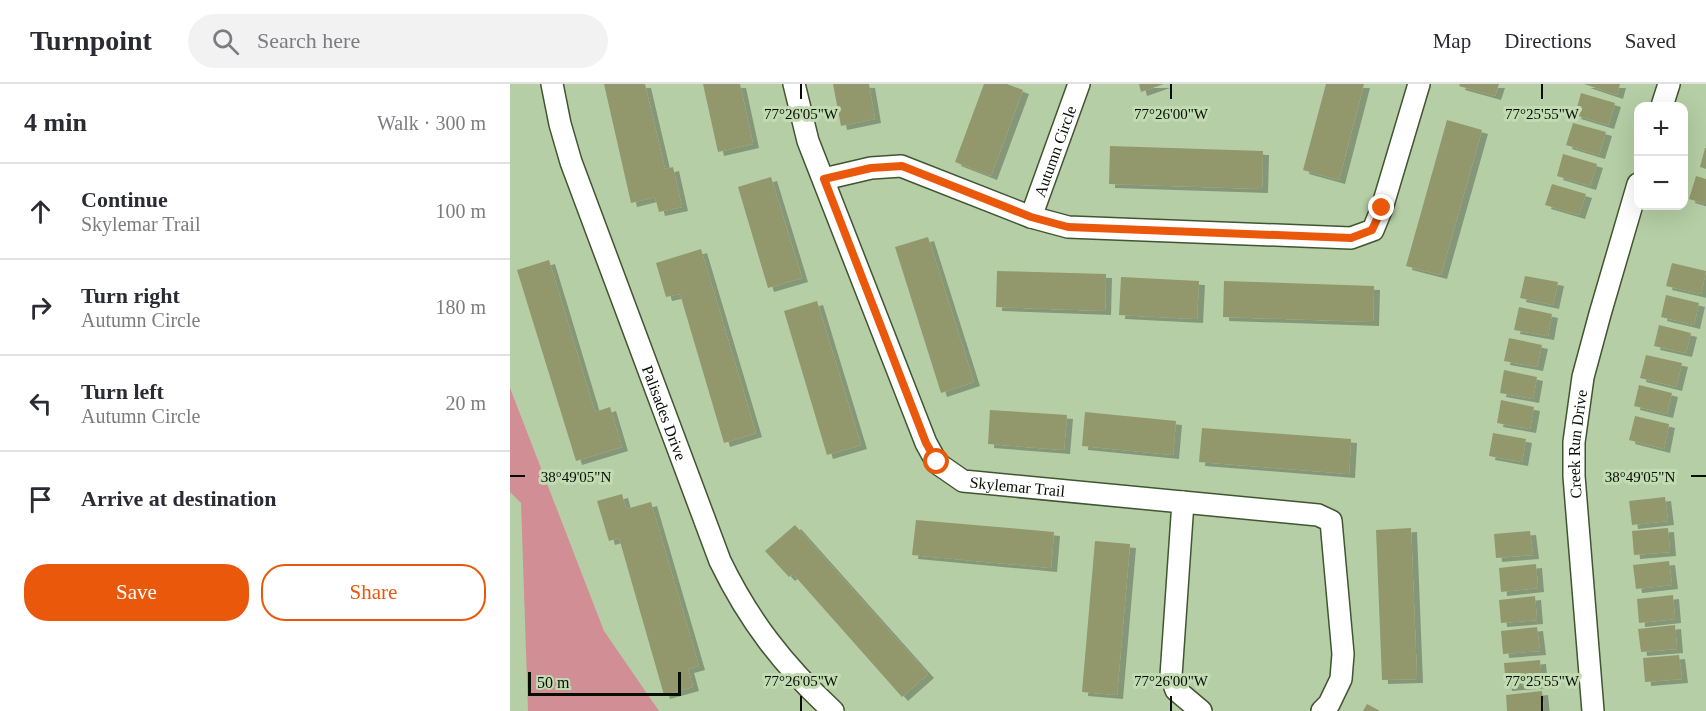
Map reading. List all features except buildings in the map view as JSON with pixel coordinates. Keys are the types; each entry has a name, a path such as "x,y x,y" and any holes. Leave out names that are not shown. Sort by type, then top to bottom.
{"street":[{"name":"Palisades Drive","path":"552,84 560,124 572,162 720,561 734,590 766,639 789,667 833,711"},
{"name":"Skylemar Trail","path":"794,84 808,141 926,443 937,462 963,481 1318,515 1331,521 1343,654 1341,679 1329,704 1322,711"},
{"name":"Autumn Circle","path":"1031,217 1079,84"},
{"name":"Autumn Circle","path":"824,179 871,168 902,166 1031,217 1068,227 1351,238 1372,230 1382,208 1419,84"},
{"path":"1663,102 1669,84"},
{"name":"Creek Run Drive","path":"1593,711 1574,476 1574,442 1583,377 1634,198"},
{"path":"1183,502 1171,676 1176,690 1201,711"}],"shaded area":[{"path":"510,388 604,631 659,711 528,711 521,503 510,492"}],"route":[{"path":"937,462 926,443 824,179 871,168 902,166 1031,217 1068,227 1351,238 1372,230 1382,208"}]}
